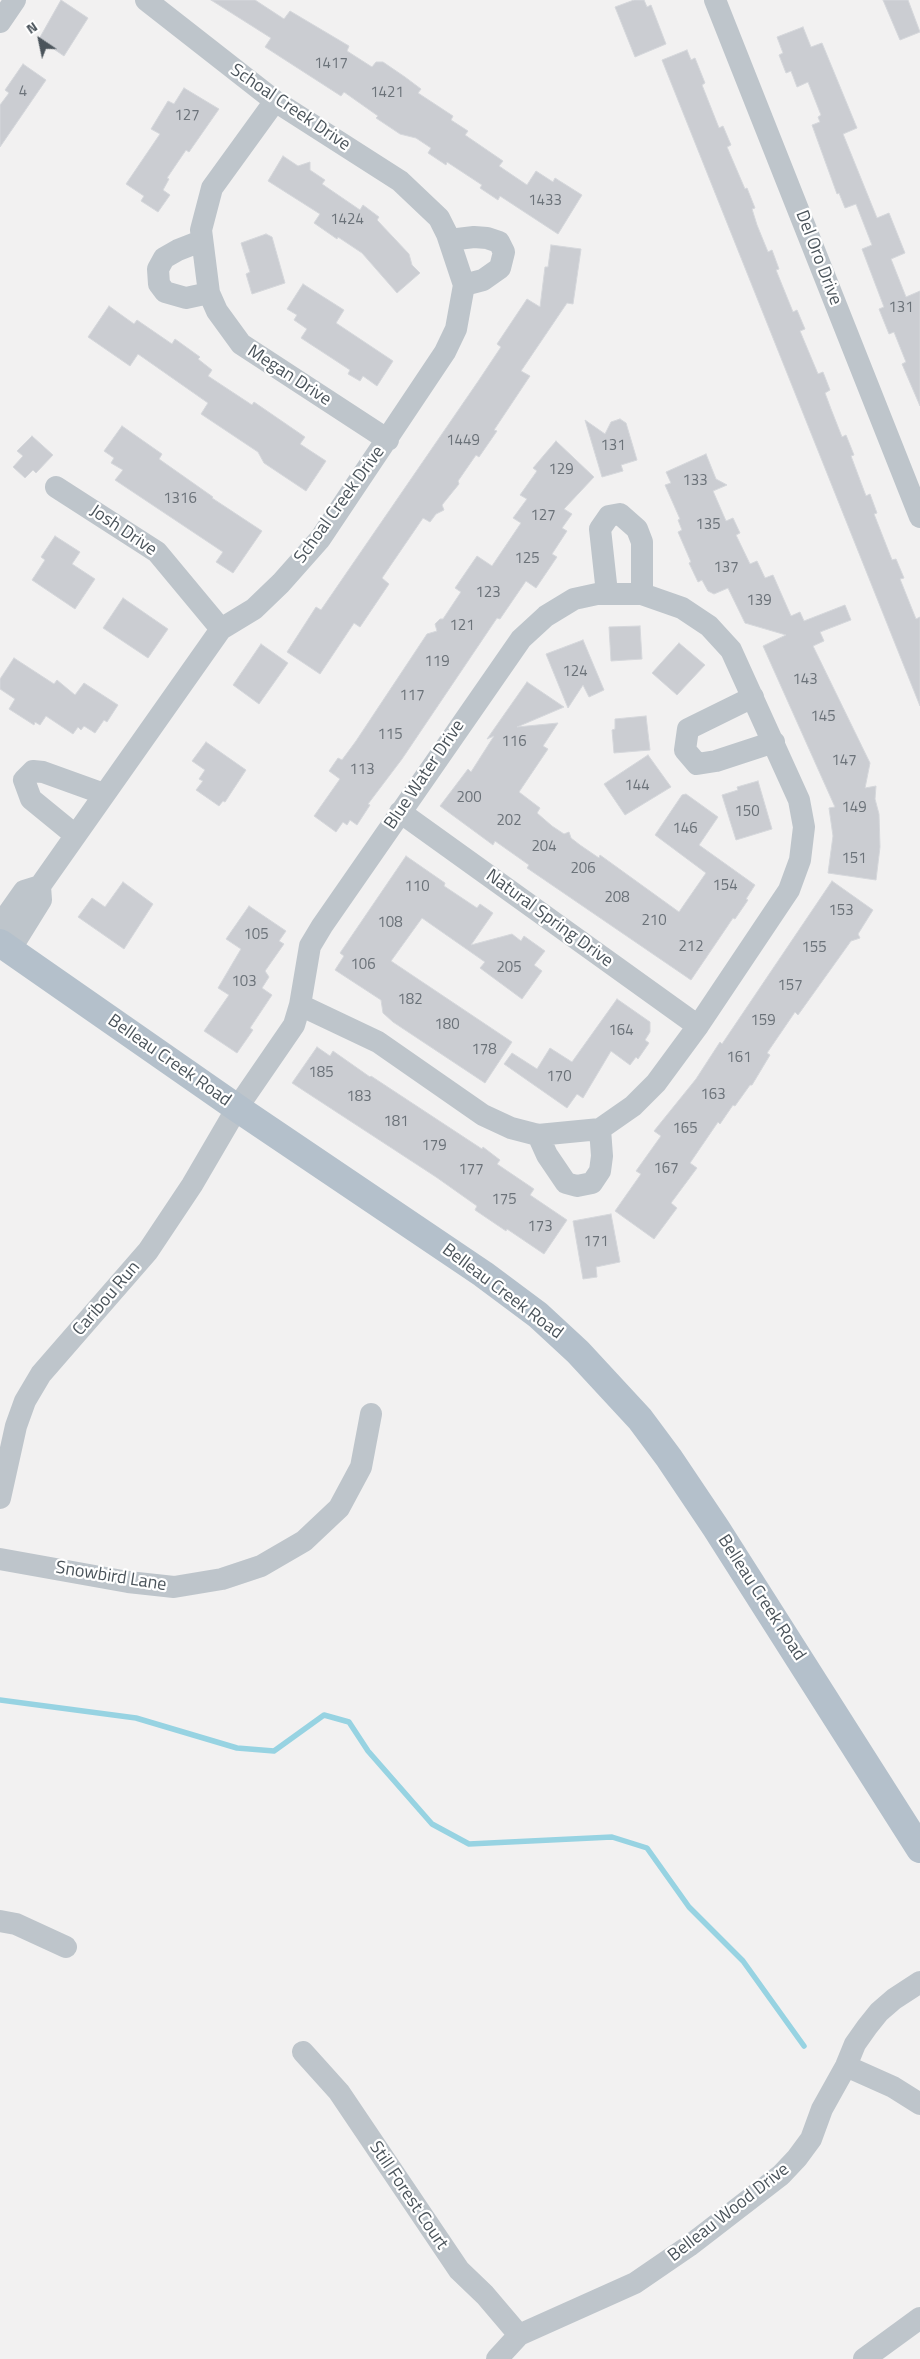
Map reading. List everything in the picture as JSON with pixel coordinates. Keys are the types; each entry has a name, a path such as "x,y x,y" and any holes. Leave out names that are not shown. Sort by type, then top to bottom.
{"main road":[{"name":"Belleau Creek Road","path":"3,940 237,1108 483,1274 538,1315 605,1379 640,1419 716,1528 920,1849"}],"street":[{"path":"0,22 15,0"},
{"name":"Schoal Creek Drive","path":"3,940 42,900 40,886 221,629 254,608 281,583 320,539 388,440 445,352 456,329 464,285 449,240 439,218 400,181 275,101 146,0"},
{"name":"Del Oro Drive","path":"716,0 920,517"},
{"name":"Megan Drive","path":"275,101 212,188 201,230 209,294 217,311 241,344 388,440"},
{"path":"449,240 474,237 487,238 499,242 504,252 500,268 483,280 464,285"},
{"path":"201,241 164,258 158,269 159,284 165,292 186,298 209,294"},
{"name":"Josh Drive","path":"56,487 158,552 221,629"},
{"path":"607,593 600,530 609,516 620,514 637,529 642,542 642,594"},
{"name":"Blue Water Drive","path":"237,1108 294,1025 300,1005 310,946 400,812 521,639 546,616 574,600 607,593 642,594 682,608 709,626 731,650 774,742 798,800 804,827 800,860 789,890 698,1026 656,1083 633,1106 600,1130"},
{"path":"752,697 688,729 685,750 697,764 716,761 774,742"},
{"path":"75,835 31,799 24,780 33,771 43,772 104,794"},
{"name":"Natural Spring Drive","path":"400,812 698,1026"},
{"path":"300,1005 378,1042 483,1115 511,1128 538,1135 600,1130 602,1156 600,1171 592,1183 577,1186 566,1183 547,1155 538,1135"},
{"name":"Caribou Run","path":"0,1498 16,1426 25,1401 41,1374 148,1251 192,1185 237,1108"},
{"name":"Snowbird Lane","path":"0,1559 128,1582 174,1587 222,1579 261,1566 304,1541 339,1508 361,1467 371,1414"},
{"path":"0,1921 16,1924 66,1947"},
{"name":"Belleau Wood Drive","path":"497,2359 519,2335 635,2283 689,2246 781,2175 797,2158 810,2139 822,2109 846,2066 855,2044 879,2012 920,1982"},
{"name":"Still Forest Court","path":"304,2052 338,2092 459,2270 485,2295 519,2335"},
{"path":"846,2066 893,2087 920,2104"},
{"path":"864,2359 920,2318"}],"building":[{"path":"61,0 88,18 64,56 39,39"},
{"path":"211,0 255,0 284,19 290,11 349,46 347,51 372,67 376,62 383,62 405,77 421,89 418,93 453,116 451,120 468,131 465,135 503,161 499,166 527,185 536,171 553,182 555,178 582,195 558,234 500,196 498,200 480,188 482,185 447,162 446,165 428,153 431,148 416,138 400,134 376,118 378,116 344,92 341,96 265,47 271,38"},
{"path":"634,0 644,0 647,7 651,5 666,44 635,57 615,7"},
{"path":"883,0 908,0 920,32 900,40"},
{"path":"803,27 811,47 822,43 857,128 843,134 877,218 889,213 905,253 891,259 906,297 920,291 920,406 902,364 906,362 894,332 889,334 879,309 884,307 862,249 872,245 856,204 845,208 839,193 837,194 812,125 820,122 818,117 821,115 808,82 797,87 791,71 786,73 779,55 783,53 777,37"},
{"path":"687,50 691,60 695,58 705,83 702,85 719,128 723,126 731,145 727,147 755,208 752,209 757,225 768,252 772,250 779,269 776,270 793,312 797,310 805,329 800,331 818,374 823,372 830,390 825,393 842,437 846,435 854,455 851,456 866,496 870,494 877,513 874,514 892,560 896,559 904,578 900,579 916,619 920,617 920,706 662,60"},
{"path":"23,64 46,80 0,147 0,105 9,93 5,90"},
{"path":"184,88 219,109 189,152 186,150 167,178 169,179 163,190 170,195 158,212 141,201 144,196 126,184 160,134 151,129 168,101 174,104"},
{"path":"283,156 298,166 310,162 310,170 325,180 322,184 360,210 363,205 379,217 377,220 409,254 412,265 420,273 397,293 362,253 314,223 320,214 268,181"},
{"path":"266,234 272,237 285,283 252,294 246,274 250,272 241,243"},
{"path":"551,245 581,249 573,304 567,303 521,371 530,376 494,430 497,431 479,457 476,455 458,481 459,484 442,505 444,510 436,514 430,522 423,518 382,578 389,584 360,627 354,623 320,674 287,652 316,607 321,610 479,380 501,347 497,344 527,299 540,307 545,267 548,267"},
{"path":"303,284 344,310 336,323 393,361 377,386 363,376 360,381 348,374 350,370 301,338 307,329 294,320 297,315 287,309"},
{"path":"109,306 134,324 137,320 172,344 175,339 200,357 198,359 212,370 208,376 252,405 254,402 305,437 300,444 326,461 306,491 264,463 258,452 201,414 208,403 138,354 130,366 88,337"},
{"path":"620,419 626,423 637,460 621,465 623,471 602,477 585,420 605,434 611,422"},
{"path":"122,426 162,454 159,459 212,498 262,531 233,573 216,562 223,552 115,480 123,470 111,463 114,458 104,451"},
{"path":"32,436 53,455 36,473 33,470 25,478 13,467 23,456 17,451"},
{"path":"556,441 594,477 564,509 572,514 562,528 567,531 552,554 557,557 536,588 526,581 500,619 497,618 402,759 368,804 370,805 357,825 350,820 347,825 343,822 336,832 314,816 340,779 329,771 338,758 342,760 356,741 427,634 437,631 435,624 440,619 443,619 461,592 455,588 477,556 492,566 521,523 513,518 527,499 520,495 537,471 533,468"},
{"path":"706,454 716,479 727,485 713,491 726,521 733,518 740,533 736,535 750,564 757,561 765,578 773,575 791,616 800,612 804,621 845,605 851,620 820,632 824,641 813,646 870,763 865,788 876,786 875,799 879,814 880,847 876,880 828,873 833,836 829,808 835,807 763,646 786,635 745,623 728,588 714,594 708,591 702,580 698,582 689,563 691,562 678,532 682,530 678,520 680,519 665,485 671,483 666,472"},
{"path":"55,536 80,552 72,564 95,579 75,609 32,580 45,560 41,557"},
{"path":"123,598 168,629 148,658 103,628"},
{"path":"640,626 642,659 611,661 609,627"},
{"path":"583,640 604,690 589,697 583,685 568,708 546,654"},
{"path":"679,643 705,665 677,695 652,673"},
{"path":"261,644 288,663 259,704 233,685"},
{"path":"14,658 54,684 57,680 75,695 84,683 118,705 107,722 104,720 95,733 84,726 81,730 78,727 73,734 46,716 40,725 35,722 34,725 9,709 15,699 0,689 0,679"},
{"path":"527,682 564,707 517,727 558,723 543,746 548,749 519,792 540,808 537,813 552,826 564,834 569,832 571,838 580,845 599,858 600,855 679,912 706,873 655,835 682,795 686,794 718,817 699,845 755,885 746,899 748,900 735,919 733,918 691,980 527,868 529,865 495,841 493,845 440,806 468,769 471,772 494,736 487,739"},
{"path":"646,716 650,750 614,753 612,730 615,729 615,719"},
{"path":"206,742 246,770 225,802 223,801 219,806 196,790 203,781 199,779 205,770 192,761"},
{"path":"648,755 671,787 625,815 604,784"},
{"path":"758,781 772,829 736,840 722,795 738,790 737,787"},
{"path":"406,856 445,883 444,886 477,908 480,904 493,913 471,945 512,934 521,941 524,936 545,951 534,965 542,971 522,999 480,968 485,962 422,918 391,961 512,1042 485,1083 393,1022 383,1013 381,1000 335,970 344,956 340,953"},
{"path":"832,881 873,910 858,934 860,938 851,941 798,1015 795,1012 767,1053 770,1055 752,1085 750,1085 735,1106 733,1105 720,1124 718,1122 690,1163 697,1168 671,1203 677,1208 654,1239 615,1211 641,1174 636,1171 661,1136 654,1131 696,1079 720,1042 722,1044"},
{"path":"123,882 153,904 124,949 78,917 92,898 105,907"},
{"path":"249,906 286,931 279,941 284,944 265,971 269,977 262,988 272,995 250,1028 253,1030 237,1053 204,1031 229,995 218,988 241,949 226,939"},
{"path":"617,999 650,1022 650,1032 645,1040 649,1043 638,1059 636,1057 630,1065 611,1051 583,1098 577,1094 567,1108 504,1064 512,1053 537,1069 550,1048 572,1062"},
{"path":"317,1047 330,1056 333,1051 482,1149 483,1147 500,1160 497,1164 534,1189 530,1195 567,1220 544,1254 475,1210 477,1206 436,1177 292,1083"},
{"path":"611,1214 620,1262 596,1267 597,1277 583,1279 573,1221"}],"waterway":[{"path":"0,1700 136,1718 237,1748 274,1751 324,1715 349,1722 368,1751 432,1824 469,1844 612,1837 647,1848 689,1907 743,1961 804,2046"}]}
